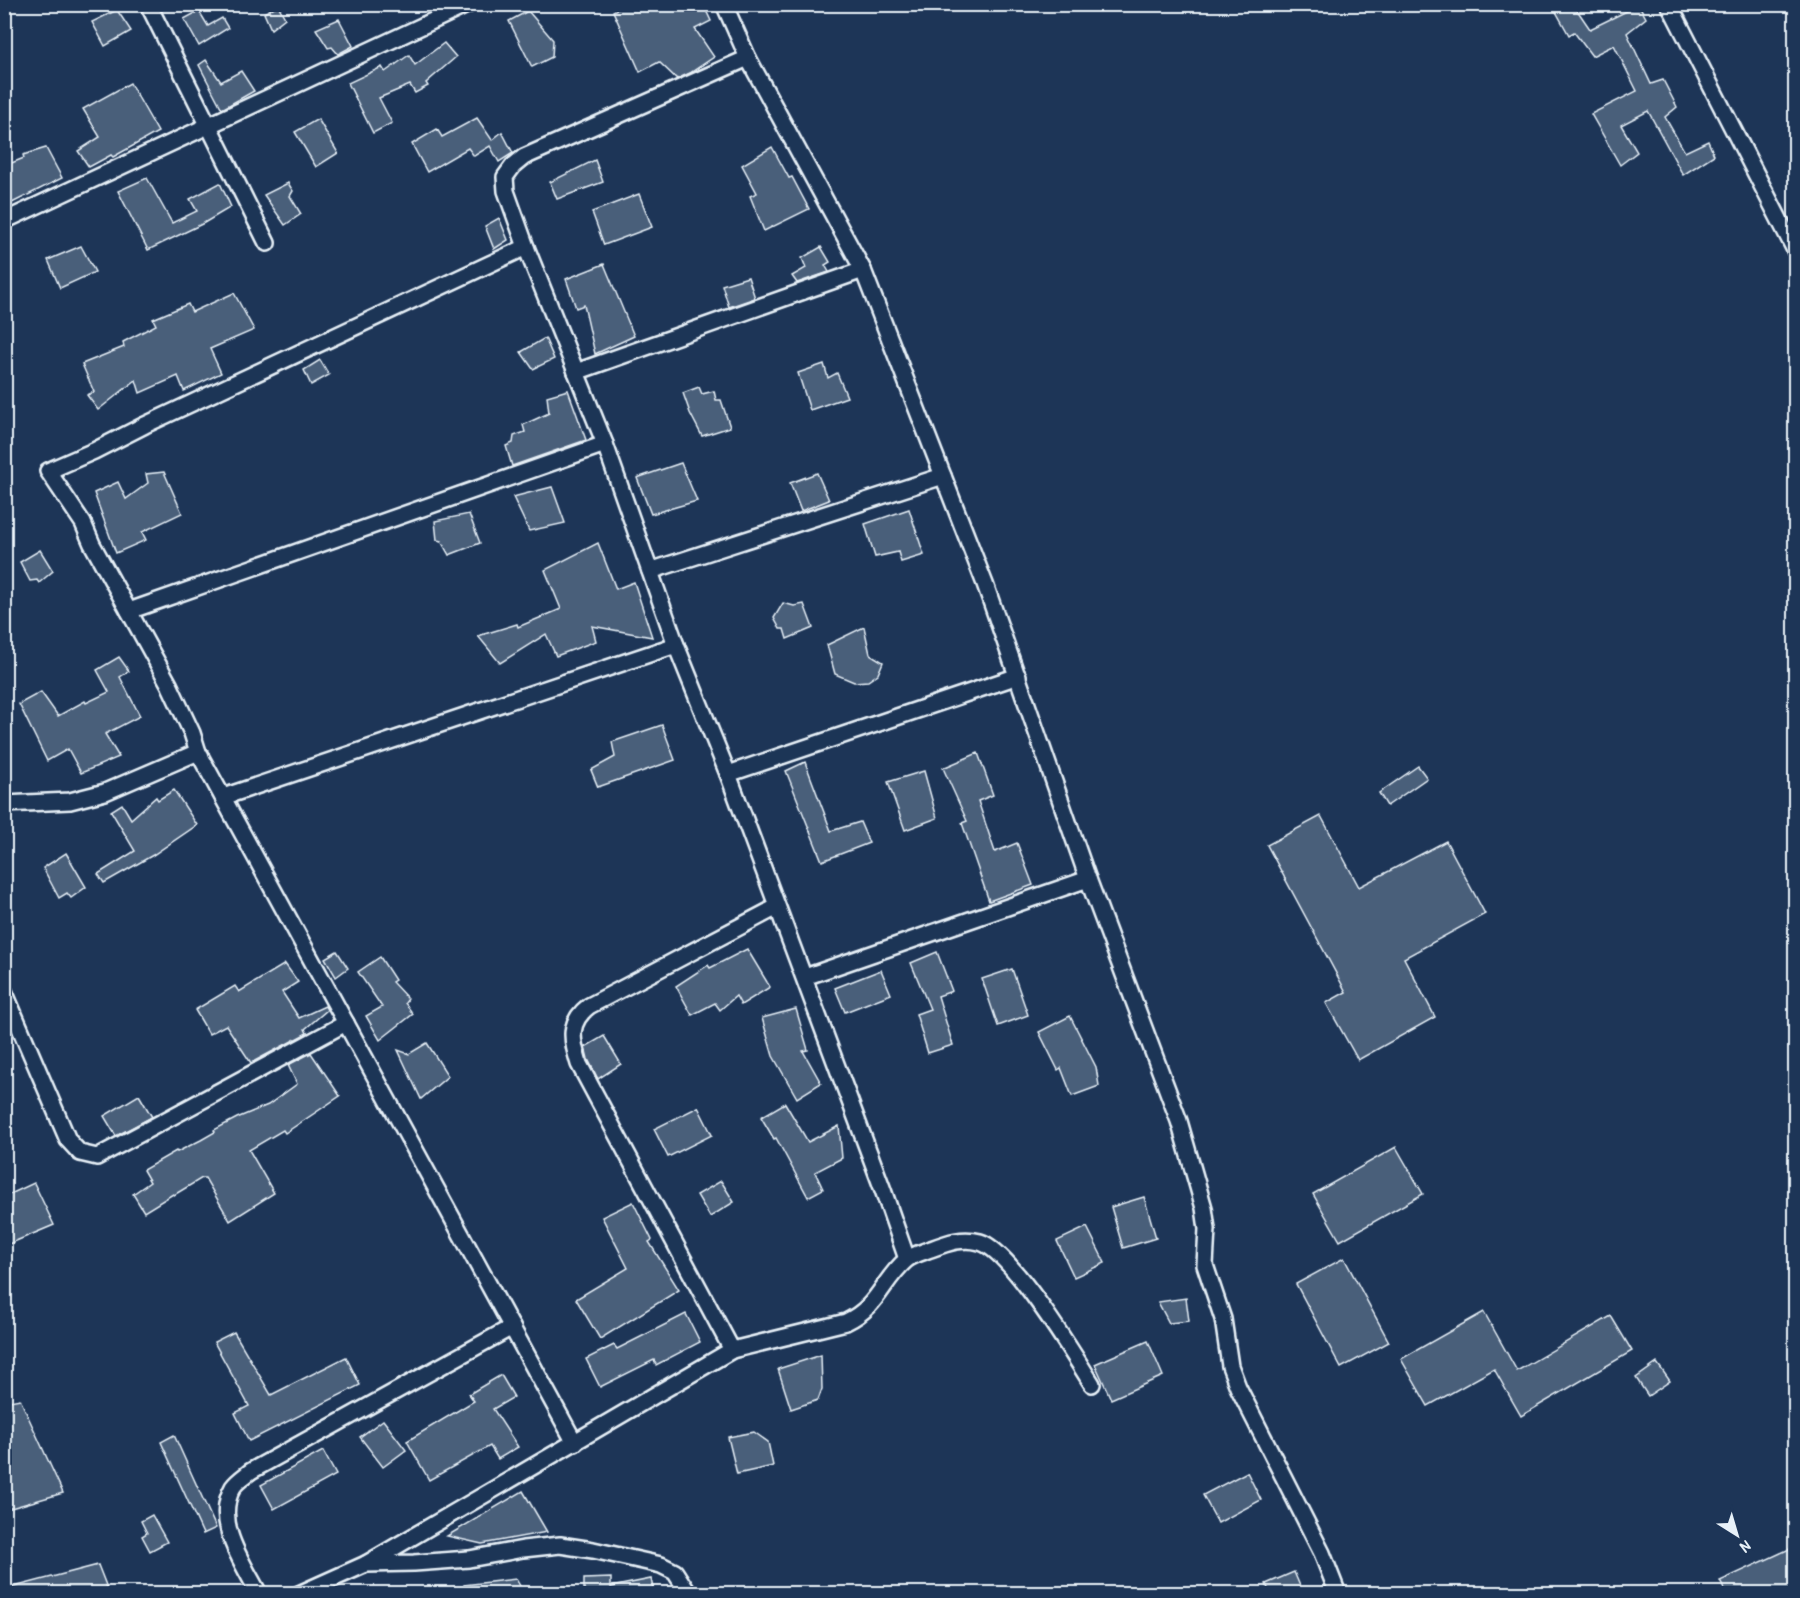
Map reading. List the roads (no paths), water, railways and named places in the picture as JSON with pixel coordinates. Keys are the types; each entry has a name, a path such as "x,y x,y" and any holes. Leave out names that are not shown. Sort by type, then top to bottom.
{"street":[{"path":"148,4 267,243"},
{"path":"4,221 469,4"},
{"path":"724,4 748,58 863,270 943,476 1018,676 1088,879 1179,1121 1204,1208 1207,1229 1205,1265 1223,1319 1230,1365 1248,1408 1322,1553 1338,1593"},
{"path":"1670,4 1796,252"},
{"path":"748,58 530,154 513,166 505,177 506,191 605,444 676,645 805,977 907,1259"},
{"path":"526,247 48,471 83,522 92,544 173,692 198,752 576,1443"},
{"path":"576,372 863,270"},
{"path":"129,611 605,444"},
{"path":"650,571 943,476"},
{"path":"223,797 676,645"},
{"path":"728,774 1018,676"},
{"path":"4,804 70,801 105,792 198,752"},
{"path":"805,977 1088,879"},
{"path":"732,1350 579,1064 574,1049 573,1026 579,1013 589,1006 777,907"},
{"path":"4,991 68,1140 80,1153 97,1157 346,1023"},
{"path":"299,1593 366,1563 576,1443 732,1350 846,1322 860,1316 869,1308 907,1259 946,1243 960,1240 981,1242 1001,1255 1064,1339 1092,1384"},
{"path":"259,1593 239,1555 225,1518 233,1486 250,1471 512,1327"},
{"path":"366,1563 414,1563 469,1559 560,1545 660,1565 675,1572 688,1593"}]}
